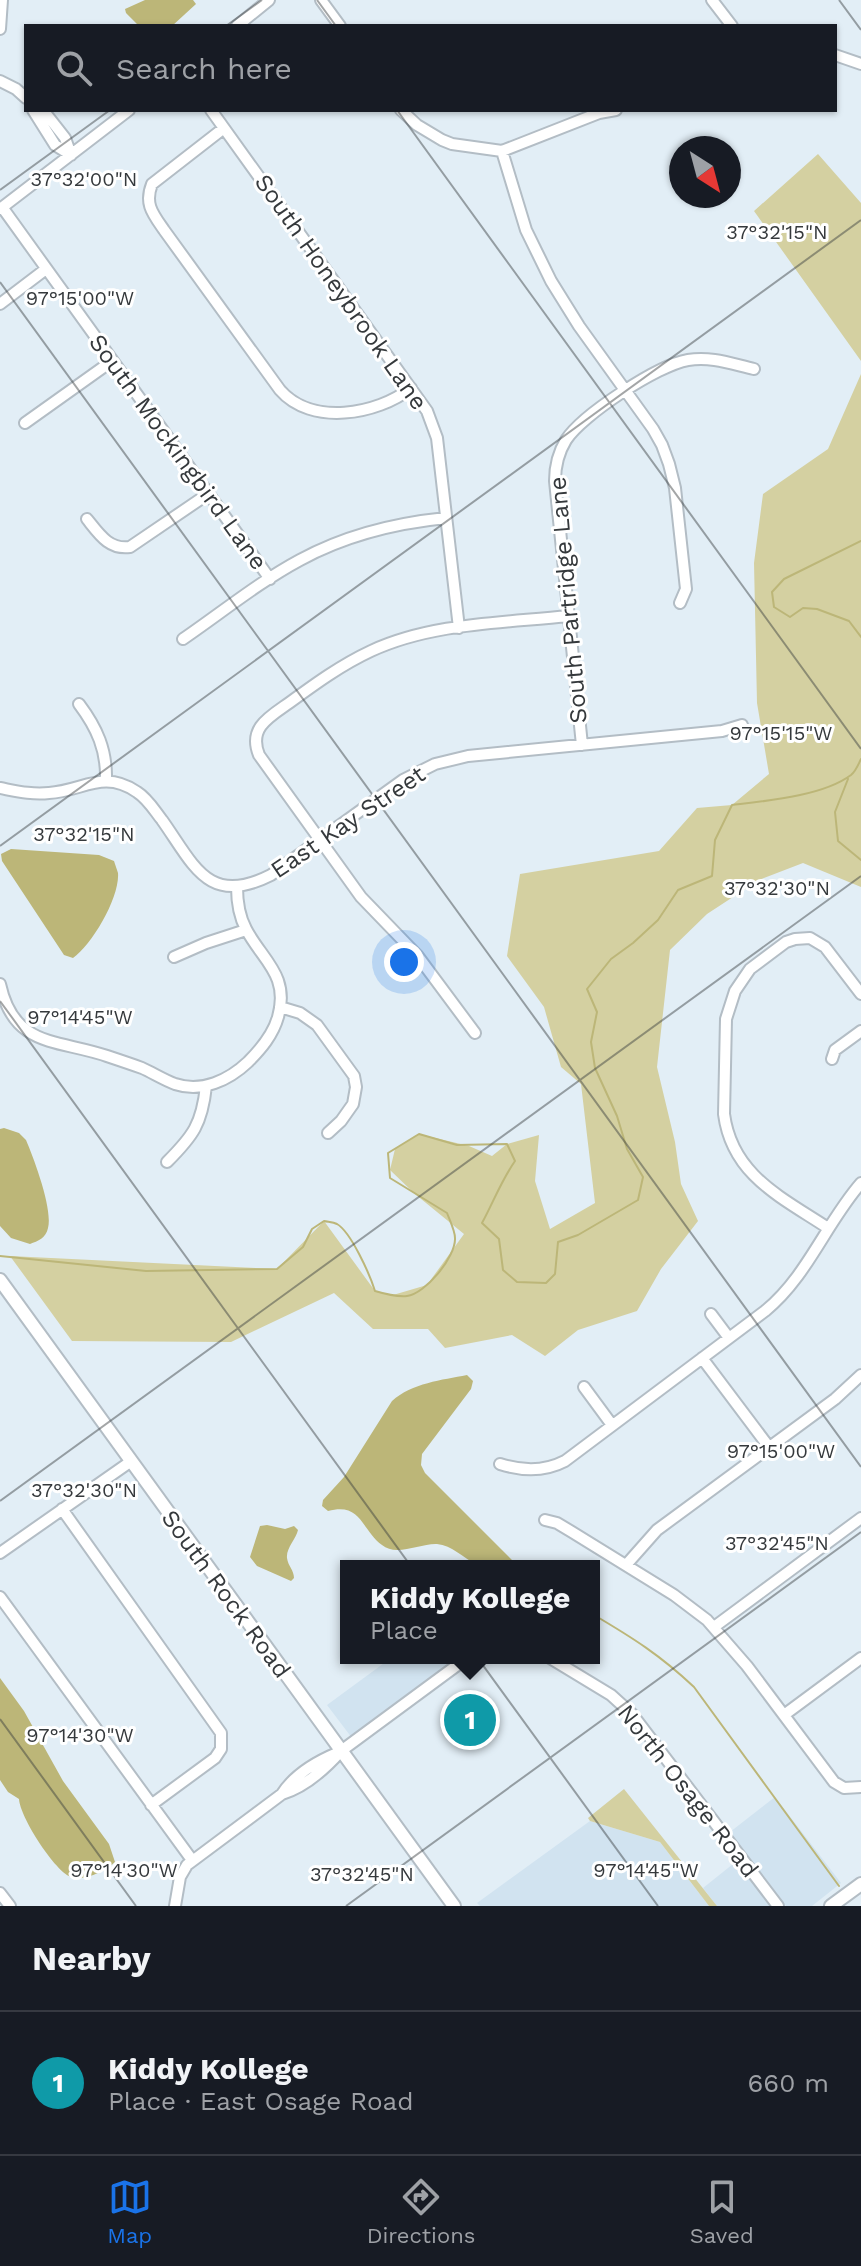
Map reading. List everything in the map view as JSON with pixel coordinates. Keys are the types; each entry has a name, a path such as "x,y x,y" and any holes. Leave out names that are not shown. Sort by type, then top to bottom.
{"main road":[{"name":"South Rock Road","path":"0,1280 454,1906"},
{"path":"831,1906 861,1884"}],"street":[{"path":"0,29 2,0"},
{"path":"239,24 269,0"},
{"path":"321,0 339,24"},
{"path":"712,0 730,24"},
{"path":"837,56 861,64"},
{"path":"0,81 24,96"},
{"path":"34,112 55,145 71,155"},
{"path":"45,112 65,138 71,155"},
{"path":"1,208 126,112"},
{"name":"South Honeybrook Lane","path":"212,112 427,411 437,438 459,628"},
{"path":"403,112 417,125 452,144 502,151 605,112"},
{"path":"224,128 155,181 148,197 154,216 291,402 314,412 343,412 377,407 393,401 411,388"},
{"path":"502,151 526,230 551,281 579,326 653,429 666,454 672,473 686,589 680,603"},
{"name":"South Mockingbird Lane","path":"1,208 270,579"},
{"path":"0,304 46,269"},
{"name":"South Partridge Lane","path":"582,745 555,481 557,460 564,443 575,429 626,391 666,367 687,360 716,359 754,369"},
{"path":"25,423 112,361"},
{"path":"87,519 107,543 119,548 130,547 208,494"},
{"path":"183,639 302,559 348,539 398,525 446,518"},
{"path":"475,1033 425,965 361,897 259,755 256,733 264,721 327,675 373,650 410,637 459,628 568,616"},
{"path":"79,704 103,745 106,781"},
{"name":"East Kay Street","path":"237,887 271,875 391,787 435,764 468,756 722,731 742,725"},
{"path":"0,788 50,793 94,781 106,781 125,785 143,796 201,873 217,884 237,887 239,913 246,930 274,970 280,992 280,1007 273,1030 258,1052 236,1072 206,1086 194,1087 176,1084 111,1058 33,1035 19,1026 0,984"},
{"path":"174,957 246,930"},
{"path":"828,1228 759,1181 737,1156 728,1136 724,1114 726,1019 735,991 750,969 786,942 795,939 810,938 825,947 861,994"},
{"path":"280,1007 300,1013 317,1025 354,1076 353,1104 328,1133"},
{"path":"832,1059 835,1050 861,1031"},
{"path":"167,1162 196,1127 206,1086"},
{"path":"500,1464 526,1469 553,1466 565,1461 729,1338 783,1295 861,1183"},
{"path":"711,1314 729,1338"},
{"path":"702,1358 769,1447"},
{"path":"626,1565 657,1530 835,1399 861,1375"},
{"path":"584,1387 612,1425"},
{"path":"0,1553 130,1462"},
{"path":"62,1509 221,1733 221,1749 215,1758 151,1805"},
{"path":"714,1627 861,1518"},
{"path":"545,1520 562,1526 692,1607 714,1627 747,1666 834,1782 844,1788 861,1787"},
{"path":"0,1597 192,1860"},
{"path":"784,1715 861,1658"},
{"path":"175,1906 180,1877 192,1860 282,1794 288,1784 323,1759 341,1751 459,1664"},
{"name":"North Osage Road","path":"560,1664 611,1695 632,1714 778,1906"},
{"path":"0,1893 10,1906"}],"shaded area":[{"path":"145,0 193,0 196,4 174,24 137,24 125,9"},
{"path":"818,154 861,203 861,361 754,211"},
{"path":"861,374 861,887 803,863 759,880 707,914 670,950 657,1067 675,1142 681,1184 698,1221 661,1269 637,1311 578,1330 545,1356 512,1335 445,1348 428,1329 373,1329 334,1293 231,1342 72,1341 10,1256 277,1269 324,1221 375,1291 393,1295 427,1285 464,1234 390,1170 395,1149 419,1134 469,1146 492,1156 507,1144 539,1135 535,1181 550,1229 595,1203 581,1084 561,1067 544,1007 507,956 520,874 659,851 697,808 732,805 769,774 757,703 754,563 763,494 828,449"},
{"path":"11,849 99,855 114,861 118,873 110,907 88,943 73,958 64,955 2,861 1,854"},
{"path":"0,1129 19,1133 26,1140 45,1197 49,1220 47,1231 41,1239 30,1244 11,1238 0,1226"},
{"path":"467,1375 473,1381 471,1389 422,1454 421,1465 425,1473 512,1560 469,1560 437,1544 394,1550 375,1539 360,1519 348,1510 328,1511 322,1506 323,1500 344,1477 392,1401 418,1386"},
{"path":"260,1526 285,1529 294,1526 298,1530 287,1554 294,1575 291,1581 257,1566 250,1557"},
{"path":"383,1664 450,1664 352,1738 327,1705"},
{"path":"0,1678 24,1711 63,1781 109,1844 115,1862 106,1869 80,1878 62,1871 31,1829 19,1799 8,1792 0,1780"},
{"path":"624,1789 717,1906 709,1906 660,1842 590,1821 588,1818"},
{"path":"775,1797 841,1883 812,1906 786,1906 730,1832"},
{"path":"590,1821 660,1842 709,1906 480,1906 477,1903"},
{"path":"738,1860 772,1906 717,1906 703,1888"}],"waterway":[{"path":"861,541 784,579 772,592 774,607 790,617 803,608 817,609 849,621 861,637"},
{"path":"0,1256 146,1271 277,1269 303,1247 312,1229 324,1221 337,1224 354,1244 375,1291 395,1296 414,1294 430,1282 445,1264 455,1238 447,1213 390,1178 388,1153 419,1134 457,1145 507,1144 515,1161 482,1223 499,1239 503,1270 517,1282 546,1283 555,1274 558,1242 578,1235 638,1200 643,1177 627,1149 617,1116 595,1068 591,1042 597,1012 587,989 611,959 658,920 678,890 712,876 715,840 732,805 825,788 851,775 861,759"},
{"path":"848,779 835,812 838,841 861,860"},
{"path":"600,1619 670,1665 694,1687 839,1886"}],"place":[{"name":"Kiddy Kollege","path":"470,1720"}]}
